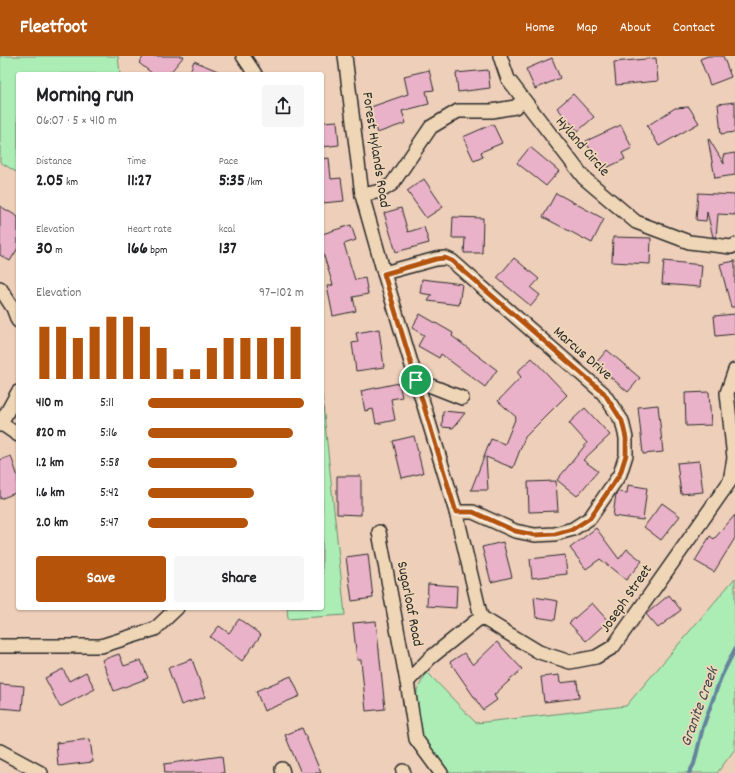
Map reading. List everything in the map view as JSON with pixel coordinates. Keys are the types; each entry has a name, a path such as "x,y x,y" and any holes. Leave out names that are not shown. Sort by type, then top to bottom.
{"street":[{"path":"243,56 254,72"},
{"name":"Forest Hylands Road","path":"345,56 362,195 384,274 456,512 481,617"},
{"name":"Hyland Circle","path":"500,56 508,79 523,101 584,178 636,222 689,242 731,247 735,245"},
{"path":"362,195 381,191 392,184 431,127 446,118 458,111 492,111 515,107 523,101"},
{"name":"Marcus Drive","path":"384,274 436,259 445,258 452,261 604,393 622,421 626,438 626,455 620,474 590,518 573,529 555,534 535,535 515,531 473,512 456,512"},
{"path":"0,288 13,308 16,316"},
{"name":"Joseph Street","path":"481,617 539,652 570,662 596,657 613,647 730,481 734,458 727,393 735,370"},
{"path":"416,380 462,398"},
{"path":"16,396 1,425 16,434"},
{"name":"Sugarloaf Road","path":"379,532 408,682"},
{"path":"0,646 101,646 155,629 176,610"},
{"path":"441,773 416,738 408,682 430,658 481,617"},
{"path":"0,751 41,773"}],"green space":[{"path":"0,56 118,56 120,72 16,72 16,172 0,162"},
{"path":"324,414 345,615 288,619 287,610 324,610"},
{"path":"735,578 735,749 717,773 450,773 422,736 416,711 417,690 427,672 476,723 626,706"}],"building":[{"path":"144,56 184,56 171,72 150,72 139,63"},
{"path":"708,56 723,56 731,77 710,85 700,59"},
{"path":"552,58 560,78 535,89 526,69"},
{"path":"656,58 658,81 616,85 614,62"},
{"path":"194,61 220,72 190,72"},
{"path":"429,70 434,90 426,91 429,104 402,111 406,123 377,133 368,108 408,94 404,76"},
{"path":"488,70 490,88 458,92 456,73"},
{"path":"573,94 594,117 578,131 557,108"},
{"path":"735,102 735,132 721,134 718,104"},
{"path":"689,107 699,123 659,146 647,126 675,108"},
{"path":"337,121 339,145 324,147 324,122"},
{"path":"493,124 502,143 481,152 483,157 474,161 463,137"},
{"path":"621,125 632,148 622,153 625,159 600,171 586,141"},
{"path":"708,139 724,164 723,155 735,153 735,175 715,178"},
{"path":"530,147 559,171 546,186 517,163"},
{"path":"329,158 331,179 341,178 344,201 324,203 324,159"},
{"path":"424,179 443,207 426,218 407,191"},
{"path":"556,193 604,219 592,243 543,217"},
{"path":"698,193 735,195 735,215 718,214 716,237 713,237 707,212 706,221 696,220"},
{"path":"0,206 16,216 16,251 10,261 0,255"},
{"path":"401,208 408,232 424,227 429,243 396,252 384,213"},
{"path":"453,217 483,218 482,253 464,253 465,238 452,238"},
{"path":"351,225 356,240 344,244 355,280 365,278 368,294 353,297 356,311 333,316 327,286 333,285 324,256 324,233"},
{"path":"613,237 651,238 650,264 612,262"},
{"path":"514,258 539,279 531,288 540,295 531,306 497,278"},
{"path":"664,261 702,265 700,287 662,284"},
{"path":"735,261 735,307 731,307 720,264"},
{"path":"422,279 462,284 459,305 428,301 432,295 420,293"},
{"path":"420,314 453,333 452,336 497,370 485,387 441,354 439,358 418,346 424,335 412,328"},
{"path":"735,314 735,334 716,336 714,316"},
{"path":"379,329 384,367 356,371 352,343 358,342 356,333"},
{"path":"607,350 640,378 628,392 595,364"},
{"path":"532,358 567,395 525,437 513,468 486,457 488,490 471,490 491,439 505,444 516,417 498,401 521,377 517,372"},
{"path":"399,383 402,397 391,399 395,420 376,424 373,409 365,411 361,391"},
{"path":"709,392 711,425 686,426 685,393"},
{"path":"658,405 663,452 643,454 638,407"},
{"path":"585,408 610,435 583,460 598,471 577,496 557,480 587,443 569,423"},
{"path":"443,411 465,413 453,428 442,427"},
{"path":"414,436 423,473 402,478 393,441"},
{"path":"11,456 16,471 16,493 0,499 0,460"},
{"path":"699,461 703,492 681,494 677,463"},
{"path":"337,476 361,476 361,515 337,514"},
{"path":"556,481 558,511 529,512 528,482"},
{"path":"628,485 647,488 643,520 613,516 616,494 617,492 627,493"},
{"path":"662,503 680,516 661,540 644,527"},
{"path":"735,515 735,538 714,572 695,561 710,536 714,539"},
{"path":"596,528 619,559 627,549 642,561 626,580 600,559 586,569 570,548"},
{"path":"503,542 512,577 491,582 482,547"},
{"path":"368,554 373,598 352,601 346,557"},
{"path":"565,555 567,574 532,578 530,559"},
{"path":"428,584 457,586 456,608 427,606"},
{"path":"669,595 681,610 658,628 646,614"},
{"path":"534,597 558,601 555,620 536,617"},
{"path":"592,603 608,621 586,641 569,623"},
{"path":"239,619 261,635 242,661 210,637 219,626 229,633"},
{"path":"376,621 385,709 366,711 361,660 357,660 353,623"},
{"path":"497,642 522,669 494,695 497,700 483,710 450,662 464,653 473,665"},
{"path":"119,654 124,666 141,660 148,678 114,691 102,660"},
{"path":"192,659 205,697 181,705 168,668"},
{"path":"63,669 69,681 86,672 95,689 60,707 45,678"},
{"path":"559,675 560,683 577,681 579,698 544,702 541,677"},
{"path":"291,676 300,696 264,711 256,691"},
{"path":"0,684 24,686 22,710 0,708"},
{"path":"302,728 321,773 301,773 285,735"},
{"path":"90,739 93,762 58,766 56,743"},
{"path":"222,756 224,773 165,773 164,764"}],"waterway":[{"name":"Granite Creek","path":"689,773 694,764 703,727 721,677 735,649"}],"route":[{"path":"445,258 452,261 604,393 622,421 626,438 626,455 620,474 590,518 573,529 555,534 535,535 515,531 473,512 456,512 416,380 384,274 436,259 445,258"}]}
